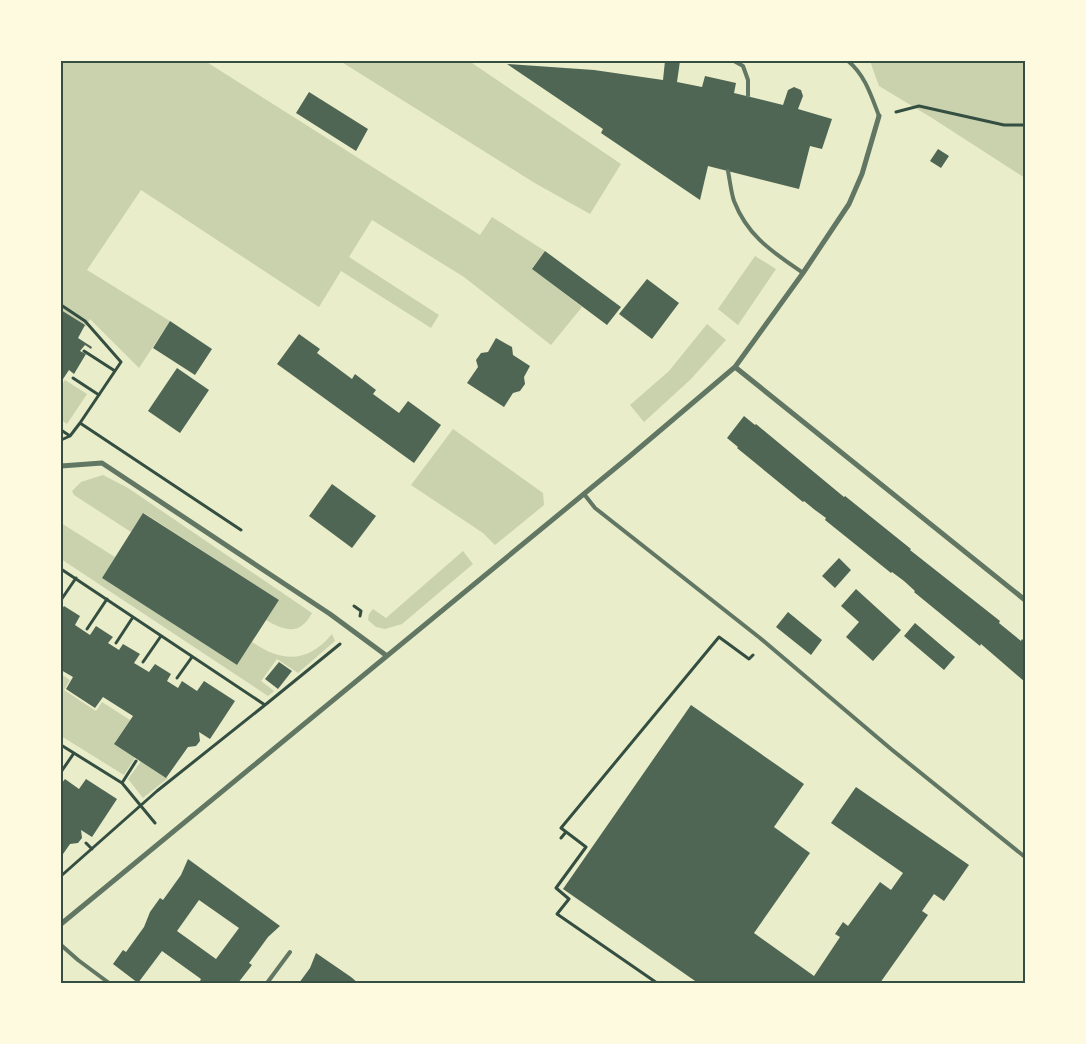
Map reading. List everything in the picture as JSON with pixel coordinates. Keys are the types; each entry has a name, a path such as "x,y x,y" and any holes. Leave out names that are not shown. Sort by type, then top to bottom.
{"street":[{"path":"61,924 584,494 735,367 802,274 849,204 862,174 879,116"},
{"path":"735,367 1025,600"},
{"path":"61,466 102,463 355,632 387,656"}],"lane":[{"path":"734,61 744,66 748,80 748,96"},
{"path":"848,61 857,68 868,88 879,116"},
{"path":"728,171 734,200 747,227 764,244 802,274"},
{"path":"584,494 596,508 764,642 1025,858"},
{"path":"61,945 109,983"},
{"path":"267,983 290,952"}],"path":[{"path":"879,116 919,106 1004,125 1025,125"},
{"path":"61,305 85,321 121,362 80,423"},
{"path":"84,351 115,371"},
{"path":"73,378 99,395"},
{"path":"61,430 70,436"},
{"path":"61,569 265,705"},
{"path":"61,600 76,578"},
{"path":"87,629 107,599"},
{"path":"116,643 133,617"},
{"path":"61,876 140,806 355,632"},
{"path":"143,662 161,636"},
{"path":"657,983 557,914 569,899 556,888 586,847 561,828 719,637 749,659 764,642"},
{"path":"177,678 192,656"},
{"path":"61,745 122,783 166,838"},
{"path":"61,772 74,753"},
{"path":"122,783 136,761"},
{"path":"561,838 566,832"},
{"path":"86,844 92,849"}],"green space":[{"path":"61,61 205,61 480,235 492,217 545,251 532,269 582,307 551,345 464,277 372,220 349,257 439,315 431,328 341,271 319,307 141,190 87,270 170,321 139,368 90,319 85,327 61,311"},
{"path":"340,61 469,61 621,164 590,214 533,182"},
{"path":"870,61 1025,61 1025,178 879,86"},
{"path":"755,256 776,269 738,325 718,309"},
{"path":"707,324 726,340 691,379 644,422 630,405 669,371"},
{"path":"65,380 87,394 67,424 61,420 61,382 63,383"},
{"path":"453,429 543,493 544,505 495,545 483,533 411,485"},
{"path":"103,475 128,488 312,613 297,628 286,629 273,624 266,620 279,600 144,513 131,532 74,495 72,491 81,482"},
{"path":"61,523 115,557 102,578 237,665 252,642 274,654 294,657 314,650 332,634 335,641 298,673 277,659 261,681 274,691 268,696 61,559"},
{"path":"463,551 473,564 402,624 385,629 376,627 368,620 369,614 373,609 386,618"},
{"path":"61,674 70,680 64,690 96,711 102,702 130,720 115,742 136,756 124,775 61,736"},
{"path":"142,760 168,778 143,798 128,779"}],"building":[{"path":"665,61 680,61 677,82 702,87 705,76 736,83 734,93 783,105 788,90 794,87 801,90 803,96 798,109 832,119 822,149 810,146 799,189 708,166 700,200 601,133 603,129 507,64 594,70 663,80"},
{"path":"309,92 368,129 356,151 296,113"},
{"path":"938,149 949,156 941,168 930,161"},
{"path":"545,251 621,307 607,325 532,269"},
{"path":"647,279 679,303 652,339 619,314"},
{"path":"61,310 85,325 78,338 92,347 91,349 85,345 80,351 86,354 74,374 69,370 63,379 61,378"},
{"path":"170,321 212,349 195,375 153,348"},
{"path":"299,334 320,349 317,353 352,379 355,374 376,390 373,394 399,413 408,401 441,425 414,463 277,364"},
{"path":"496,338 512,347 513,355 530,366 524,377 525,384 520,391 513,393 504,407 467,383 478,367 476,360 481,353 488,352"},
{"path":"177,368 209,390 180,433 148,411"},
{"path":"744,416 1000,621 999,623 1021,641 1022,639 1025,642 1025,682 981,644 980,646 914,592 904,581 891,573 825,520 826,518 803,502 737,448 727,438"},
{"path":"332,484 376,516 352,548 309,516"},
{"path":"143,513 279,600 237,665 102,578"},
{"path":"839,558 851,570 835,588 822,576"},
{"path":"856,589 901,630 873,661 846,637 859,622 841,606"},
{"path":"64,606 80,616 75,625 90,635 96,626 113,637 108,643 119,650 123,644 140,654 134,663 149,672 155,664 171,674 167,681 178,688 182,681 197,691 204,681 235,701 210,739 199,732 200,741 196,746 188,747 166,778 114,744 133,716 103,697 95,708 66,689 73,677 61,670 61,610"},
{"path":"788,612 822,640 811,655 776,627"},
{"path":"915,623 955,657 944,670 904,636"},
{"path":"279,662 292,671 278,689 265,679"},
{"path":"691,705 804,784 774,827 810,853 754,933 814,976 840,937 835,934 843,922 848,926 880,882 891,890 903,873 831,823 856,787 969,865 944,901 934,894 922,911 928,915 880,983 698,983 563,889"},
{"path":"65,779 79,789 86,779 117,799 92,837 81,830 82,838 78,843 70,844 61,857 61,784"},
{"path":"188,859 280,926 268,937 249,963 252,965 238,983 199,983 201,979 162,951 138,983 113,964 123,950 126,952 144,927 150,912 160,898 163,900 181,875","holes":["199,900 239,928 216,959 177,931"]},
{"path":"316,953 358,983 299,983 310,968"}]}
